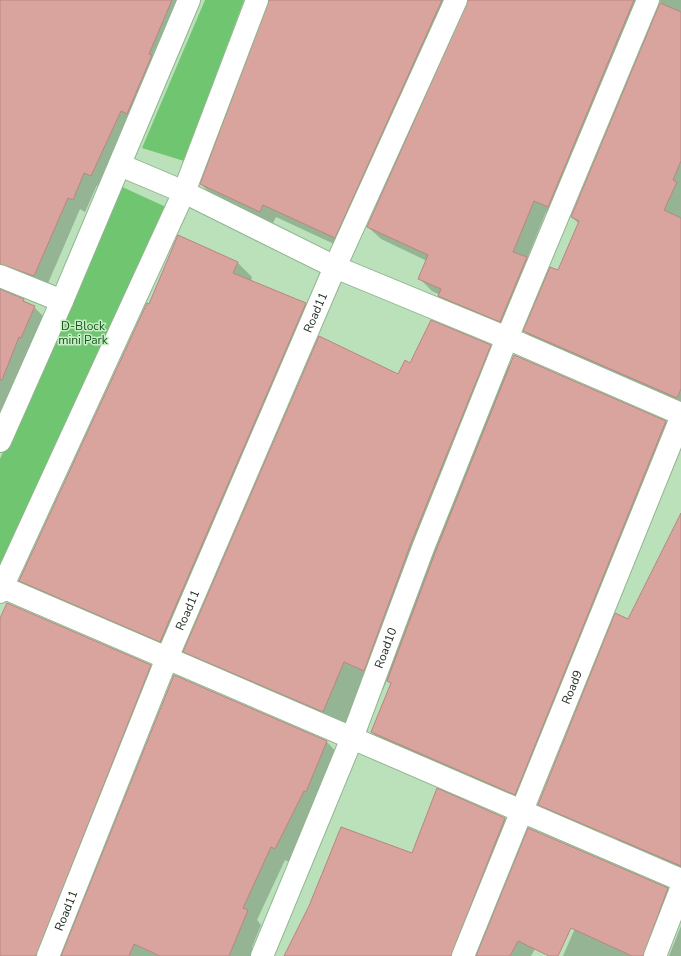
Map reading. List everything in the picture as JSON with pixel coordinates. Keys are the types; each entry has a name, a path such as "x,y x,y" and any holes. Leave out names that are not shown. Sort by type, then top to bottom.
{"street":[{"path":"0,441 62,301 189,0"},
{"path":"257,0 184,192 1,588 681,880"},
{"name":"Road11","path":"48,956 167,658 335,267 456,0"},
{"name":"Road10","path":"262,956 352,738 423,548 507,338 648,0"},
{"path":"120,165 184,192 335,267 507,338 681,414"},
{"path":"0,276 62,301"},
{"name":"Road9","path":"463,956 681,418"},
{"path":"655,956 681,890"}],"green space":[{"path":"205,0 244,0 184,161 142,148"},
{"name":"D-Block mini Park","path":"118,185 166,207 0,573 0,459"}],"building":[{"path":"0,0 172,0 149,54 152,55 127,114 121,111 91,176 84,173 73,200 68,198 34,276 0,264"},
{"path":"269,0 442,0 335,238 263,205 260,212 200,184"},
{"path":"468,0 634,0 548,207 534,201 513,252 527,257 500,322 438,296 441,289 418,279 428,255 367,227"},
{"path":"660,3 681,12 681,161 673,180 677,182 664,210 681,218 681,389 677,398 523,331 550,267 558,270 579,221 571,217"},
{"path":"178,235 238,262 233,273 306,303 160,642 19,581 147,303 149,304"},
{"path":"0,289 24,299 23,301 35,306 21,338 19,337 2,380 0,380"},
{"path":"431,320 491,345 411,543 364,671 344,662 323,712 183,652 319,336 398,374 405,360 410,363"},
{"path":"514,355 666,421 515,795 371,732 391,683 387,681 435,553"},
{"path":"681,513 681,866 538,805 615,613 628,619"},
{"path":"7,603 151,665 36,956 0,956 0,618"},
{"path":"174,675 327,741 306,792 304,791 275,849 271,847 243,908 248,910 229,956 160,956 134,944 129,956 61,956"},
{"path":"437,788 505,818 451,956 284,956 309,906 341,827 412,853"},
{"path":"528,828 668,888 643,956 632,956 571,928 558,956 549,956 518,941 510,956 476,956"}]}
